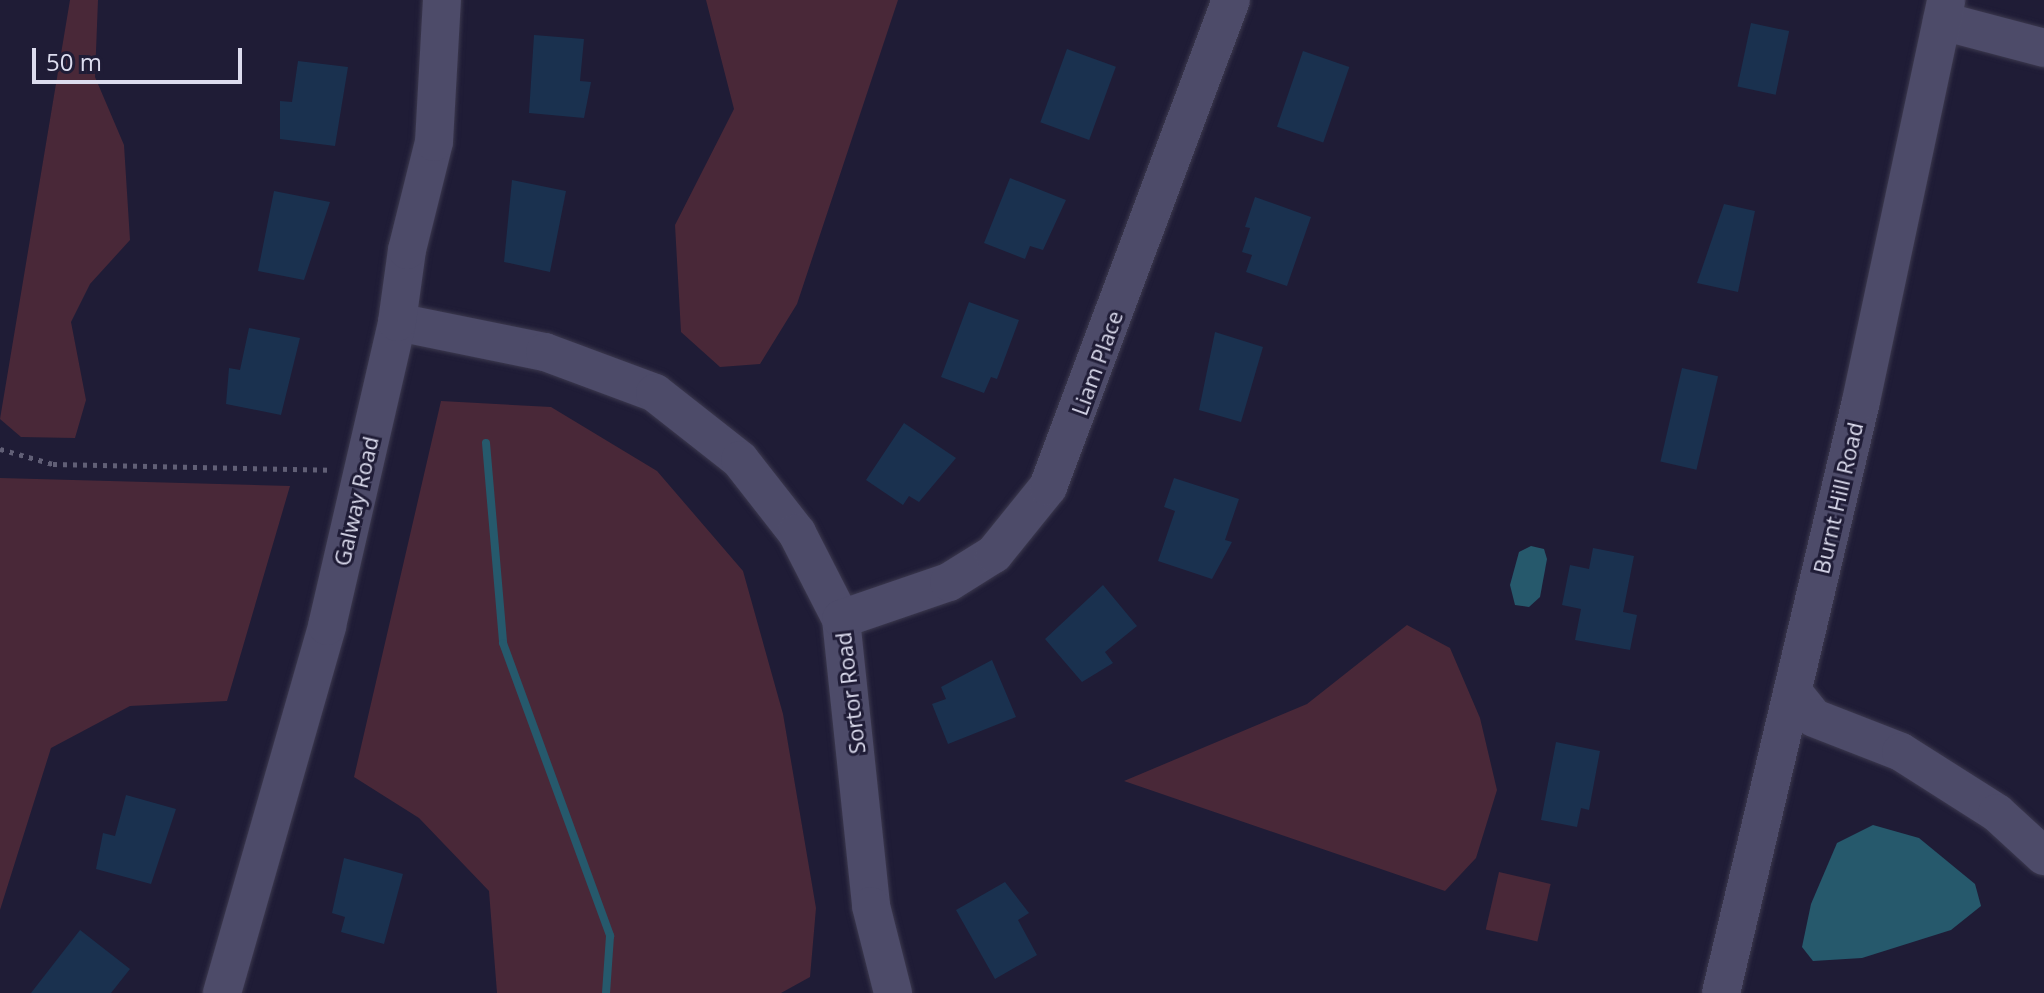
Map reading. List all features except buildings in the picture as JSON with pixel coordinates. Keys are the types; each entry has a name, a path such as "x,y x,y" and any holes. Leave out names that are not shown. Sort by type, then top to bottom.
{"street":[{"name":"Galway Road","path":"222,993 327,626 397,322 407,250 434,142 442,0"},
{"name":"Liam Place","path":"841,619 949,582 994,554 1048,487 1231,0"},
{"path":"1944,11 2044,48"},
{"name":"Burnt Hill Road","path":"1721,993 1782,741 1944,11"},
{"name":"Sortor Road","path":"397,322 545,352 655,393 740,460 797,533 841,619 871,906 893,993"},
{"path":"1793,692 1814,718 1901,752 1917,766 1997,813 2044,856"},
{"path":"1782,741 1917,766"}],"path":[{"path":"0,449 53,464 330,470"}],"shaded area":[{"path":"70,0 98,0 95,77 124,145 130,240 90,284 71,322 86,400 75,438 21,437 0,419"},
{"path":"706,0 898,0 797,304 760,364 720,367 681,332 675,225 734,109"},
{"path":"441,401 551,407 657,471 743,571 783,714 816,908 810,977 781,993 497,993 489,891 419,818 354,777"},
{"path":"0,478 290,486 227,701 130,706 51,748 0,910"},
{"path":"1407,625 1450,648 1480,718 1497,790 1476,858 1445,891 1124,781 1307,704"},
{"path":"1499,872 1551,884 1537,941 1486,929"}],"water":[{"path":"1531,546 1544,549 1547,559 1540,597 1529,607 1515,605 1510,585 1519,552"},
{"path":"1873,825 1919,838 1975,884 1981,906 1951,930 1862,958 1813,961 1802,947 1811,904 1837,843"}],"waterway":[{"path":"486,443 503,643 610,936 606,993"}]}
